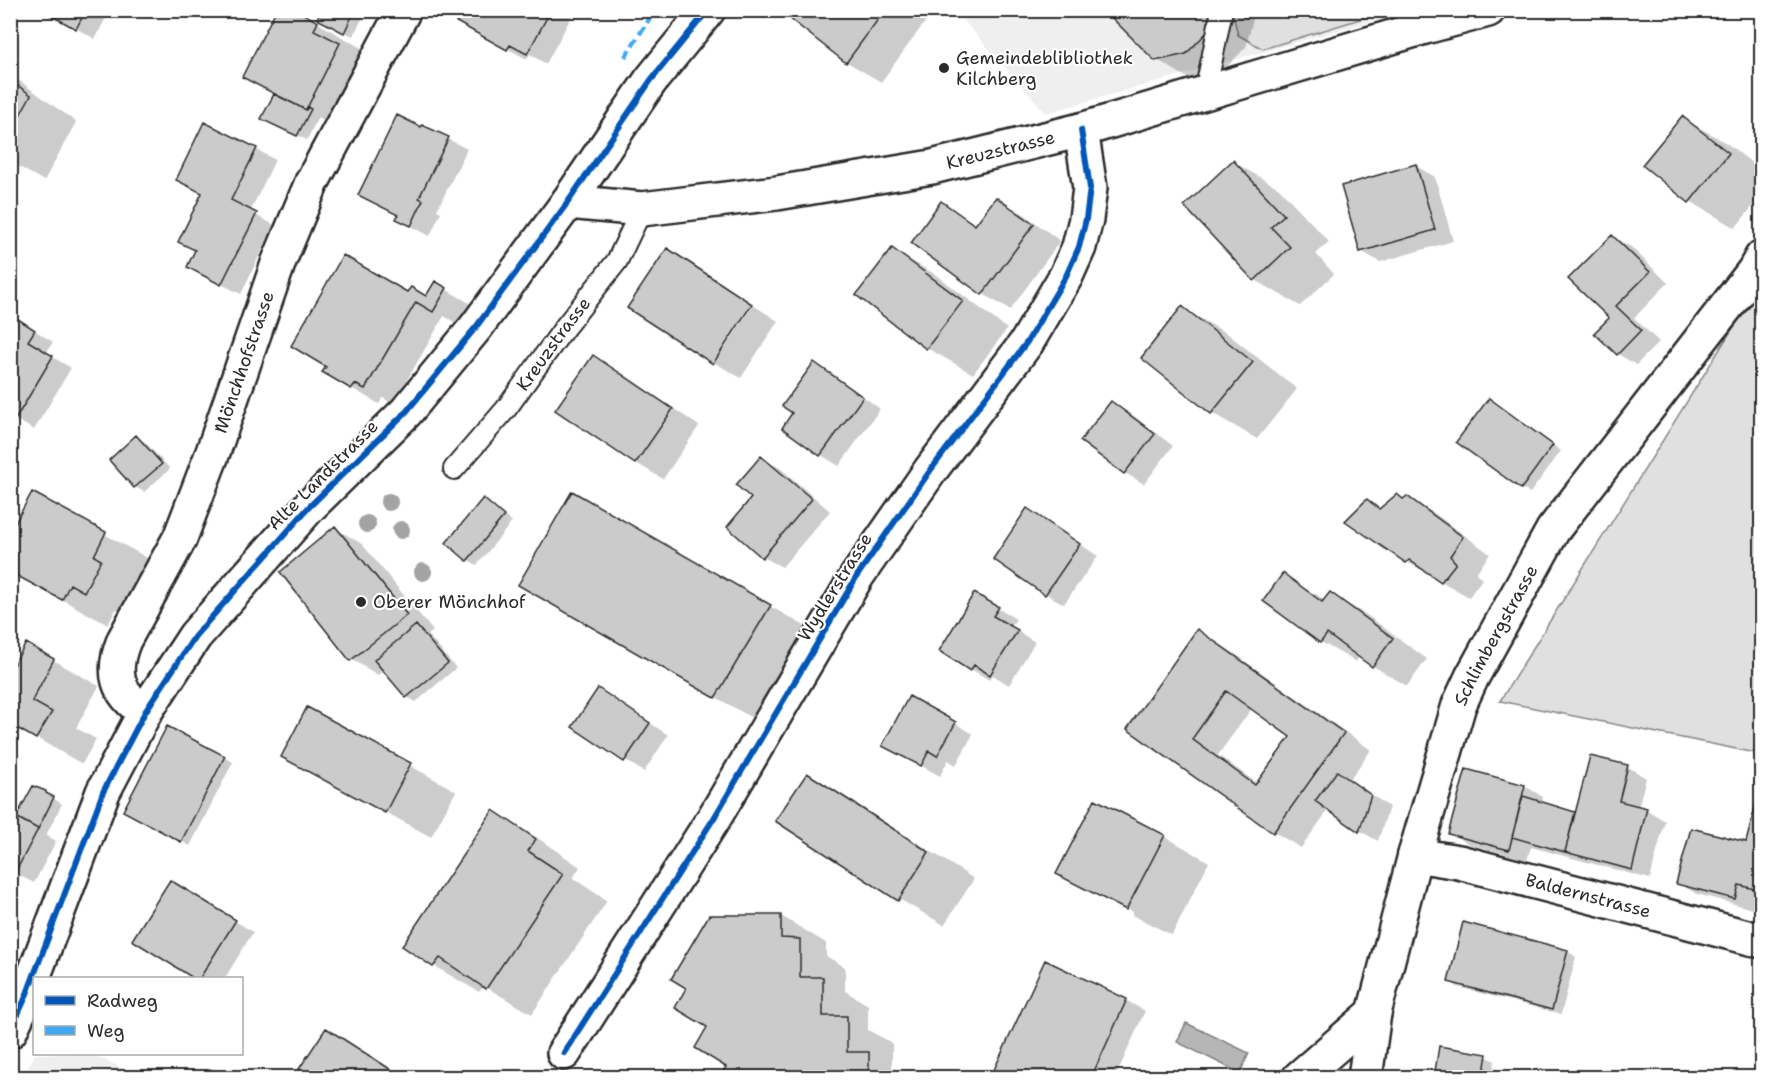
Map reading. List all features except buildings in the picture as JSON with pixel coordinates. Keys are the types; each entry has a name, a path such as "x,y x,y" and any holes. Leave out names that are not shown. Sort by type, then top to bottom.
{"street":[{"name":"Mönchhofstrasse","path":"145,712 131,703 123,693 118,677 116,662 124,640 180,538 213,452 279,261 312,182 404,10"},
{"name":"Alte Landstrasse","path":"33,977 104,792 145,712 195,636 309,507 406,412 476,327 568,202 651,80 708,10"},
{"name":"Kreuzstrasse","path":"568,202 642,209 777,193 932,167 1081,130 1488,10"},
{"name":"Wydlerstrasse","path":"564,1053 714,818 857,576 930,471 1027,342 1066,276 1079,246 1086,219 1090,188 1081,130"},
{"name":"Schlimbergstrasse","path":"1365,1077 1374,1012 1415,855 1459,705 1472,677 1553,530 1754,271 1761,257"},
{"name":"Baldernstrasse","path":"1415,855 1458,862 1761,941"},
{"name":"Alte Landstrasse","path":"10,1031 33,978"},
{"path":"1299,1077 1374,1012"}],"lane":[{"path":"1205,93 1222,10"},
{"name":"Kreuzstrasse","path":"454,470 506,409 565,327 617,261 642,209"}],"shaded area":[{"path":"1232,10 1386,11 1263,49 1238,35"},
{"path":"955,11 1407,11 1046,113"},
{"path":"1761,283 1761,754 1500,701"},
{"path":"1186,1023 1249,1053 1240,1073 1177,1042"},
{"path":"34,1055 94,1055 142,1077 23,1077"}],"marked path":[{"path":"625,57 655,10"}],"cycle path":[{"path":"33,977 103,792 145,712 195,636 309,507 406,412 476,327 568,202 651,80 708,10"},
{"path":"564,1053 714,818 857,576 930,471 1027,342 1066,276 1079,247 1090,188 1081,130"},
{"path":"10,1031 33,978"}],"place":[{"name":"Gemeindeblibliothek Kilchberg","path":"944,68"},
{"name":"Oberer Mönchhof","path":"361,602"}]}
